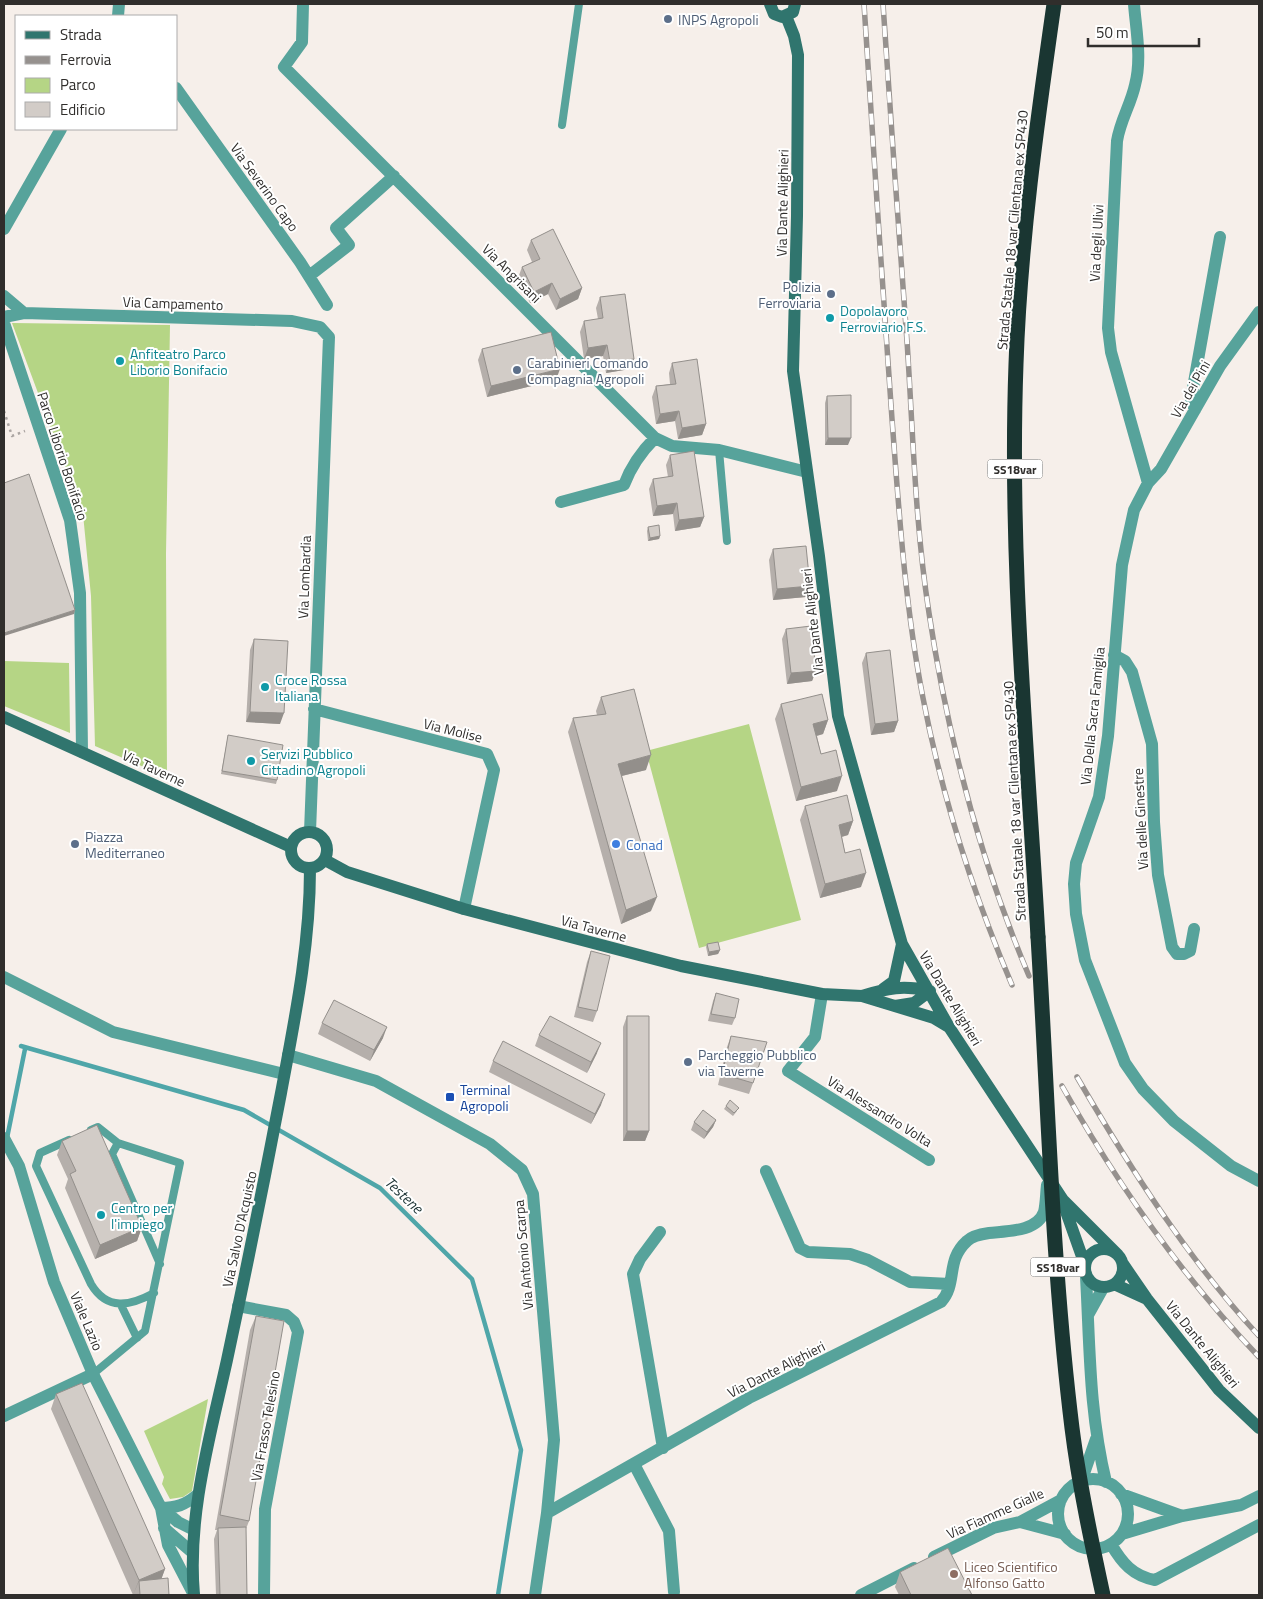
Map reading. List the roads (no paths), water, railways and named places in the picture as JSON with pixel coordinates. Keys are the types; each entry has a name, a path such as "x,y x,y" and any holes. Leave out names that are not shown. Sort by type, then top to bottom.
{"highway":[{"name":"Strada Statale 18 var Cilentana ex SP430","path":"1054,4 1026,224 1020,292 1015,416 1021,648 1059,1284 1071,1418 1086,1514 1103,1595"}],"street":[{"name":"Via Angrisani","path":"303,4 302,42 284,67 655,438 672,446 719,450 807,472"},
{"path":"770,4 774,14 786,16 793,12 795,4"},
{"name":"Via degli Ulivi","path":"1134,4 1138,66 1135,86 1119,126 1117,141 1108,328 1112,352 1148,483"},
{"name":"Via Dante Alighieri","path":"786,16 794,36 798,55 797,216 793,370 838,716 902,944 949,1027 1063,1200 1120,1259 1147,1299 1219,1390 1259,1428"},
{"name":"Via Severino Capo","path":"178,91 309,276 326,305"},
{"path":"4,229 60,130"},
{"path":"309,276 349,245 336,228 394,176"},
{"path":"1195,410 1191,399 1220,237"},
{"path":"4,296 24,313"},
{"name":"Via dei Pini","path":"1148,483 1161,469 1220,366 1259,312"},
{"name":"Via Campamento","path":"4,317 24,313 292,321 320,327"},
{"name":"Parco Liborio Bonifacio","path":"4,323 70,520 79,584 82,752"},
{"name":"Via Lombardia","path":"310,832 330,360 330,337 320,327"},
{"path":"561,502 624,485 634,463 655,438"},
{"name":"Via Della Sacra Famiglia","path":"1148,483 1134,510 1126,546 1114,655 1108,736 1099,797 1076,863 1074,884 1085,960 1125,1063 1143,1089 1174,1121 1231,1166 1259,1181"},
{"name":"Via delle Ginestre","path":"1114,655 1124,661 1132,672 1152,744 1154,822 1158,875 1172,947 1177,954 1184,954 1190,950 1194,929"},
{"name":"Via Molise","path":"314,709 487,754 494,770 464,910"},
{"name":"Via Taverne","path":"4,717 291,847"},
{"path":"310,832 315,833 324,840 328,850 325,860 310,869 295,862 291,847 300,835 310,832"},
{"name":"Via Taverne","path":"325,860 347,872 464,910 681,966 822,994 862,996 934,1018 949,1027"},
{"name":"Via Salvo D'Acquisto","path":"194,1595 193,1553 197,1495 268,1162 303,974 310,909 310,869"},
{"path":"883,989 894,981 902,944"},
{"path":"4,977 113,1032 284,1077"},
{"name":"Via Taverne","path":"862,996 883,989 910,986 930,991"},
{"path":"893,1006 914,1003 930,991"},
{"name":"Via Alessandro Volta","path":"822,994 816,1037 788,1071 929,1160"},
{"name":"Via Antonio Scarpa","path":"288,1055 376,1081 490,1144 522,1170 534,1194 554,1440 547,1513 535,1595"},
{"name":"Viale Lazio","path":"4,1138 19,1166 54,1282 93,1374 161,1508 168,1545 194,1595"},
{"path":"766,1171 800,1248 808,1252 850,1254 868,1260 910,1282 950,1284"},
{"name":"Via Dante Alighieri","path":"634,1464 749,1398 941,1302 949,1293 951,1268 958,1249 970,1238 1016,1230 1038,1222 1044,1212 1048,1177"},
{"path":"1063,1200 1085,1271 1089,1373 1096,1439 1106,1482"},
{"path":"660,1232 640,1259 633,1274 663,1448"},
{"path":"1088,1315 1109,1286 1122,1276 1120,1259 1113,1251 1101,1249 1090,1254 1085,1271 1093,1284 1109,1286 1147,1299"},
{"name":"Via Frasso Telesino","path":"238,1306 286,1316 294,1322 298,1332 265,1509 264,1595"},
{"path":"4,1416 93,1374"},
{"path":"1081,1482 1096,1439"},
{"path":"547,1513 634,1464 669,1532 674,1592"},
{"path":"1182,1516 1122,1494 1106,1482 1098,1480 1081,1482 1073,1486 1062,1500 1058,1512 1065,1534 1076,1544 1091,1549 1111,1544 1122,1534 1182,1516 1241,1505 1259,1496"},
{"path":"1122,1494 1128,1514 1122,1534"},
{"path":"161,1508 176,1508 186,1504 197,1495"},
{"name":"Via Fiamme Gialle","path":"861,1595 993,1528 1020,1522 1062,1500"},
{"name":"Viale Lazio","path":"161,1508 178,1522 194,1530"},
{"path":"1020,1522 1065,1534"},
{"path":"1111,1544 1121,1562 1141,1577 1154,1580 1259,1525"},
{"path":"164,1528 193,1553"}],"lane":[{"path":"562,125 579,4"},
{"path":"719,450 727,541"},
{"path":"93,1374 145,1331 154,1293 180,1163 118,1143 98,1127 40,1153 36,1166 98,1296 121,1305 134,1303 154,1293"},
{"path":"118,1143 112,1154 160,1264"},
{"path":"121,1305 137,1338"}],"waterway":[{"name":"Testene","path":"21,1046 244,1110 380,1188 472,1279 521,1450 498,1595"},
{"path":"7,1138 25,1049"}],"railway":[{"path":"864,4 897,489 907,594 917,663 939,772 949,808 984,915 1012,985"},
{"path":"883,4 917,512 929,613 946,707 968,798 995,888 1029,976"},
{"path":"1077,1077 1139,1178 1184,1244 1259,1336"},
{"path":"1062,1086 1105,1158 1152,1228 1203,1294 1259,1357"}],"place":[{"name":"INPS Agropoli","path":"668,19"},
{"name":"Polizia Ferroviaria","path":"831,294"},
{"name":"Dopolavoro Ferroviario F.S.","path":"830,318"},
{"name":"Anfiteatro Parco Liborio Bonifacio","path":"120,361"},
{"name":"Carabinieri Comando Compagnia Agropoli","path":"517,370"},
{"name":"Croce Rossa Italiana","path":"265,687"},
{"name":"Servizi Pubblico Cittadino Agropoli","path":"251,761"},
{"name":"Piazza Mediterraneo","path":"75,844"},
{"name":"Conad","path":"616,844"},
{"name":"Parcheggio Pubblico via Taverne","path":"688,1062"},
{"name":"Terminal Agropoli","path":"450,1097"},
{"name":"Centro per l'impiego","path":"101,1215"},
{"name":"Liceo Scientifico Alfonso Gatto","path":"954,1574"}]}
